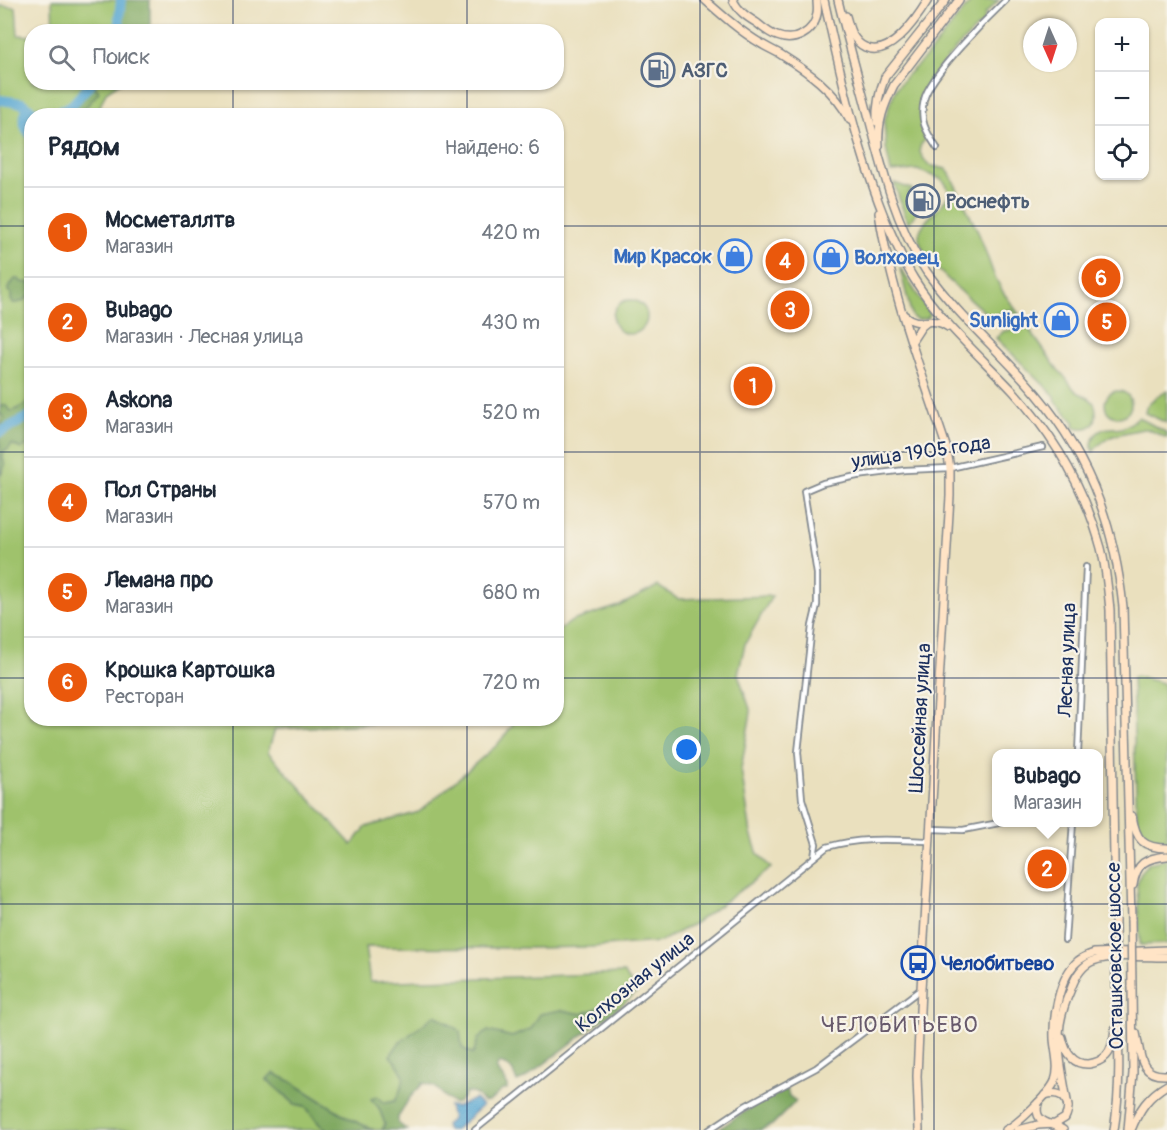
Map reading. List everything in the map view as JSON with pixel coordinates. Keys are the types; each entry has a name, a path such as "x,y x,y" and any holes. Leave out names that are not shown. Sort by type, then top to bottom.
{"main road":[{"path":"705,0 743,32 806,72 826,88 849,117 859,142"},
{"path":"734,0 743,14 774,36 789,39 805,34 811,29 818,13 817,0"},
{"path":"824,0 859,142"},
{"path":"840,0 852,34 857,41 864,47 879,50 897,40 928,0"},
{"path":"840,0 850,52 882,169"},
{"path":"882,169 877,113 880,90 885,76 946,0"},
{"path":"879,136 886,101 894,86 959,0"},
{"name":"Осташковское шоссе","path":"859,142 878,202 914,278 957,334 1037,418 1076,478 1101,549 1110,610 1119,1073 1114,1130"},
{"name":"Осташковское шоссе","path":"882,169 908,240 926,271 969,324 1050,409 1070,439 1088,473 1113,542 1123,607 1133,1008 1130,1130"},
{"name":"Шоссейная улица","path":"878,202 886,250 904,315 946,446 950,468 949,526 921,989 917,1076 919,1130"},
{"path":"904,315 911,321 936,320 957,334"},
{"path":"912,341 921,327 928,322"},
{"path":"1128,787 1137,836 1149,846 1167,848"},
{"path":"1131,920 1133,883 1138,867 1150,859 1167,856"},
{"path":"1006,1130 1018,1122 1055,1081 1057,1073 1055,1014 1062,986 1072,967 1078,961 1094,953 1167,950"},
{"path":"1018,1130 1038,1125 1052,1125 1065,1118 1068,1107 1059,1046 1060,1024 1076,977 1085,965 1102,958 1167,957"},
{"path":"1064,1009 1061,1032 1069,1057 1082,1064 1091,1064 1106,1056 1110,1050 1114,1038 1117,1006"},
{"path":"1133,1008 1142,1064 1152,1074 1167,1075"},
{"path":"1130,1130 1142,1107 1158,1090 1167,1085"},
{"path":"1063,1130 1043,1122 1036,1108 1041,1098 1051,1093 1060,1095 1068,1107"}],"street":[{"path":"937,148 925,129 923,118 923,101 927,91 958,50 1006,0"},
{"name":"улица 1905 года","path":"816,844 802,799 798,752 812,626 818,605 816,564 804,491 823,483 857,476 905,470 950,468 1044,447"},
{"name":"Лесная улица","path":"1078,749 1086,567"},
{"path":"931,829 963,830 992,824"},
{"path":"1065,940 1073,827"},
{"name":"Колхозная улица","path":"475,1130 827,847 846,841 930,841"},
{"path":"814,857 816,844 827,847"},
{"path":"709,1130 746,1106 816,1068 921,989"}],"green space":[{"path":"52,0 124,0 123,24 53,24"},
{"path":"124,0 150,0 150,24 123,24"},
{"path":"972,0 999,0 985,14 984,21 938,69 925,91 920,111 926,139 920,146 920,152 928,165 946,169 950,174 979,234 994,275 1024,321 1022,323 1011,309 990,317 948,280 928,257 919,237 921,229 945,201 948,194 947,187 941,179 917,170 891,172 886,148 884,122 896,89 927,56"},
{"path":"0,6 16,7 18,35 24,35 24,90 109,90 100,106 102,108 24,108 24,726 328,726 275,729 268,752 352,845 366,827 419,812 497,745 512,726 564,726 564,627 572,621 619,606 658,586 678,599 772,596 745,644 738,674 751,712 741,769 751,834 758,854 771,868 695,923 660,942 591,947 365,947 370,982 624,973 637,992 618,1008 611,1003 582,1014 561,1010 531,1029 512,1037 488,1031 473,1054 462,1048 403,1069 404,1085 396,1101 385,1103 379,1108 385,1124 382,1130 374,1130 352,1120 290,1081 267,1080 295,1104 305,1106 327,1130 0,1130"},
{"path":"89,90 99,92 85,108 72,108"},
{"path":"894,183 912,189 908,193 912,206 916,205 917,212 909,223 905,216"},
{"path":"900,268 930,314 928,318 917,320 912,317"},
{"path":"15,279 24,282 24,301 13,303 8,288"},
{"path":"630,300 642,305 647,317 642,329 630,334 618,329 613,317 618,305"},
{"path":"1026,325 1074,389 1094,404 1096,419 1089,427 1073,426 1075,423 1056,402 1055,396 996,338 1004,331 1021,329"},
{"path":"1167,390 1167,423 1145,413 1147,405"},
{"path":"1118,391 1127,395 1131,404 1127,413 1118,417 1109,413 1105,404 1109,395"},
{"path":"5,405 11,411 24,405 24,447 21,449 12,444 8,450 4,450 5,465 0,475 0,423 4,417 0,414 1,406"},
{"path":"1138,417 1167,433 1167,438 1143,429 1109,438 1093,452 1093,439 1098,432 1124,427"},
{"path":"1136,676 1163,683 1165,702 1167,702 1167,845 1154,844 1146,840 1137,821 1132,678"},
{"path":"1167,859 1167,944 1140,945 1137,884 1142,870 1149,863"},
{"path":"611,1003 618,1008 524,1079 517,1082 511,1070 499,1063 496,1068 505,1080 507,1090 502,1090 489,1102 483,1102 476,1094 466,1093 458,1103 454,1103 434,1087 423,1083 398,1117 398,1123 407,1130 382,1130 385,1124 379,1108 371,1099 377,1096 385,1103 395,1101 403,1082 400,1068 390,1056 399,1043 435,1015 460,1031 462,1048 473,1054 478,1039 488,1031 512,1037 531,1029 540,1014 561,1010 582,1014"},
{"path":"273,1073 290,1081 352,1120 374,1130 327,1130 305,1106 295,1104 267,1079"},
{"path":"787,1089 789,1096 796,1101 772,1125 760,1130 718,1130 775,1093"}],"water":[{"path":"475,1099 482,1106 455,1130 447,1130 445,1125 452,1119 449,1106 456,1107"}],"waterway":[{"path":"120,24 121,0"},
{"path":"66,108 85,90"},
{"path":"0,100 22,103 29,108"},
{"path":"0,432 24,419"}],"place":[{"name":"АЗГС","path":"658,70"},
{"name":"Роснефть","path":"923,201"},
{"name":"Мир Красок","path":"735,256"},
{"name":"Волховец","path":"831,257"},
{"name":"Пол Страны","path":"785,261"},
{"name":"Крошка Картошка","path":"1101,278"},
{"name":"Askona","path":"790,310"},
{"name":"Sunlight","path":"1061,320"},
{"name":"Лемана про","path":"1107,322"},
{"name":"Мосметаллтв","path":"753,386"},
{"name":"Bubago","path":"1047,869"},
{"name":"Челобитьево","path":"918,963"}],"district":[{"name":"ЧЕЛОБИТЬЕВО","path":"900,1025"}]}
